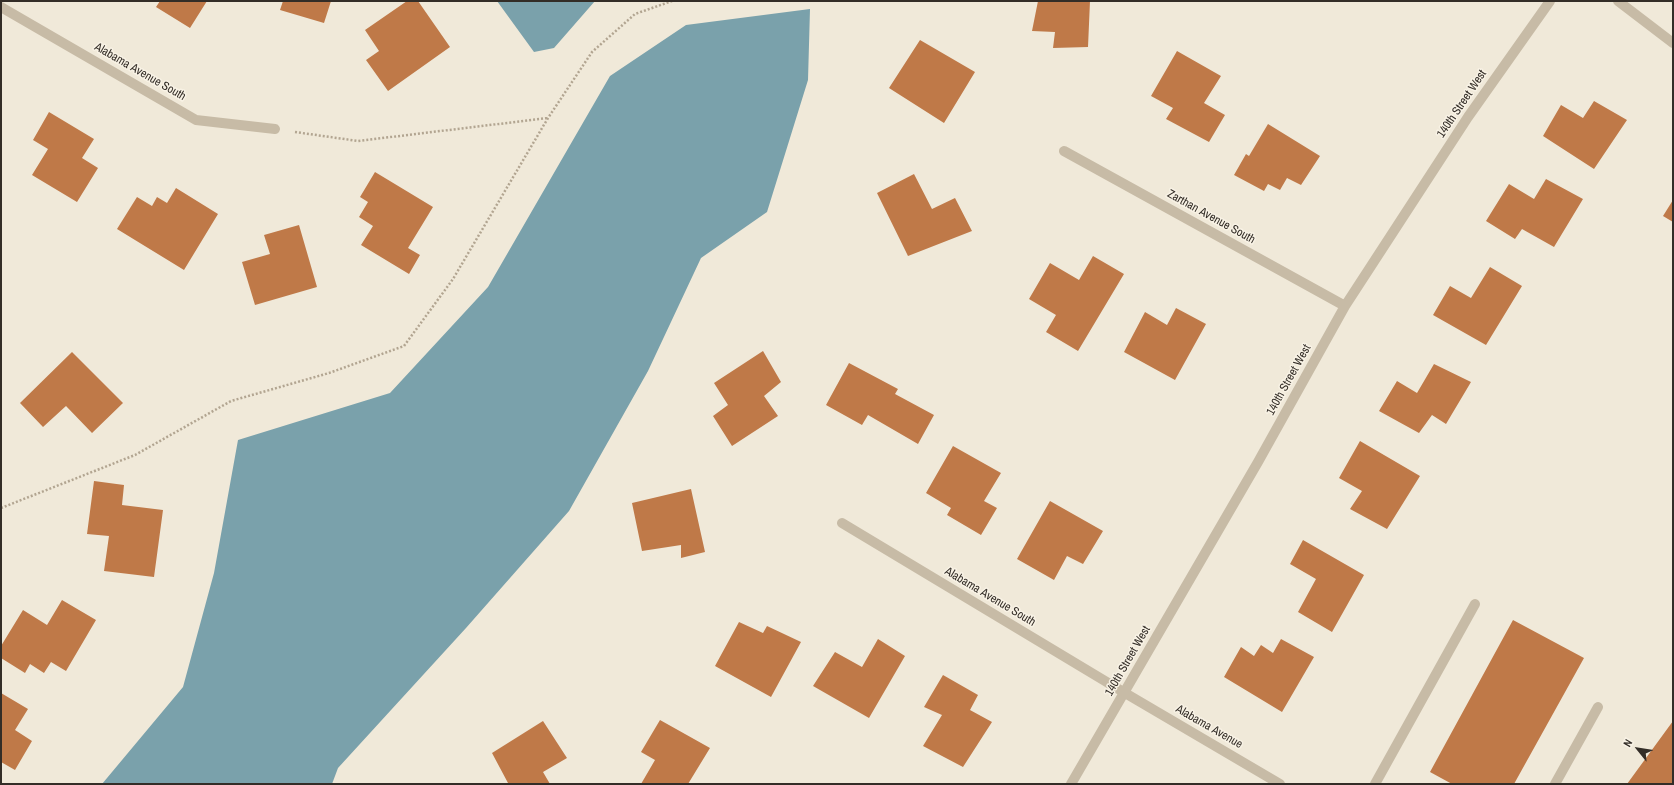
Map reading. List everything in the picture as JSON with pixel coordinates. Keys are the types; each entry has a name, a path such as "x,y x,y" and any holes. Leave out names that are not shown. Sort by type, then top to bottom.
{"street":[{"name":"140th Street West","path":"1071,784 1258,462 1345,306 1468,117 1550,1"},
{"path":"1618,1 1673,43"},
{"name":"Alabama Avenue South","path":"1,7 196,120 275,129"},
{"name":"Zarthan Avenue South","path":"1064,150 1345,306"},
{"name":"Alabama Avenue South","path":"842,523 1125,693"},
{"path":"1375,784 1475,604"},
{"name":"Alabama Avenue","path":"1125,693 1280,784"},
{"path":"1555,784 1598,707"}],"path":[{"path":"1,508 135,455 231,401 329,373 404,346 453,279 548,118 592,52 635,14 672,1"},
{"path":"275,129 358,141 548,118"}],"water":[{"path":"497,1 595,1 554,48 534,52"},
{"path":"810,9 808,80 767,212 701,258 648,371 569,511 466,628 338,768 332,784 102,784 183,687 214,573 238,440 390,393 488,287 610,76 686,25"}],"building":[{"path":"160,1 207,1 190,28 156,7"},
{"path":"283,1 331,1 324,23 280,10"},
{"path":"407,1 418,1 450,47 388,91 366,60 379,51 365,30"},
{"path":"1038,1 1090,1 1088,47 1053,48 1055,32 1032,31"},
{"path":"920,40 975,72 944,123 889,88"},
{"path":"1177,51 1221,76 1204,103 1225,115 1209,142 1166,119 1173,108 1151,96"},
{"path":"1594,101 1627,120 1594,169 1543,136 1561,105 1583,118"},
{"path":"49,112 94,139 82,158 98,168 77,202 32,175 48,149 33,140"},
{"path":"1268,124 1320,156 1301,185 1287,178 1280,190 1268,184 1264,191 1234,175 1246,154 1249,156"},
{"path":"375,172 433,207 408,248 420,255 409,274 361,245 373,226 359,217 368,202 360,197"},
{"path":"914,174 932,209 955,198 972,231 908,256 877,193"},
{"path":"1546,179 1583,199 1554,247 1522,229 1515,239 1486,221 1509,184 1534,199"},
{"path":"176,188 218,214 184,270 117,229 137,197 152,206 157,197 167,203"},
{"path":"1673,200 1673,222 1663,216"},
{"path":"299,225 317,287 255,305 242,262 270,254 264,235"},
{"path":"1093,256 1124,274 1078,351 1046,332 1056,315 1029,299 1050,263 1079,280"},
{"path":"1490,267 1522,286 1486,345 1433,315 1450,286 1471,298"},
{"path":"1176,308 1206,324 1175,380 1124,352 1145,312 1167,325"},
{"path":"763,351 781,382 764,396 778,416 732,446 713,416 728,405 714,383"},
{"path":"72,352 123,403 92,433 66,406 43,427 20,403"},
{"path":"849,363 898,389 895,394 934,415 918,444 868,415 862,425 826,405"},
{"path":"1434,364 1471,382 1446,424 1432,415 1419,433 1379,411 1397,381 1417,393"},
{"path":"1360,441 1420,476 1387,529 1350,509 1362,491 1339,478"},
{"path":"953,446 1001,473 984,501 997,508 981,535 947,515 951,508 926,493"},
{"path":"94,481 124,485 122,505 163,510 154,577 104,571 109,536 87,534"},
{"path":"691,489 705,552 681,558 681,545 642,551 632,503"},
{"path":"1050,501 1103,531 1083,564 1067,556 1054,580 1017,559"},
{"path":"1303,540 1364,575 1332,632 1298,612 1316,579 1290,564"},
{"path":"62,600 96,620 66,671 51,662 44,673 30,664 25,673 1,658 1,646 23,610 47,625"},
{"path":"1513,620 1584,658 1514,784 1452,784 1430,772"},
{"path":"739,622 763,633 767,626 801,642 771,697 715,666"},
{"path":"878,639 905,656 869,718 813,686 835,652 862,667"},
{"path":"1281,639 1314,657 1282,712 1224,677 1241,647 1254,656 1261,645 1273,653"},
{"path":"943,675 978,695 970,710 992,722 963,767 923,746 942,715 924,707"},
{"path":"1,693 28,709 15,730 32,741 15,770 1,762"},
{"path":"660,720 710,748 688,784 641,784 655,760 641,752"},
{"path":"543,721 567,758 543,772 550,784 506,784 508,783 492,753"},
{"path":"1673,721 1673,784 1627,784"}]}
